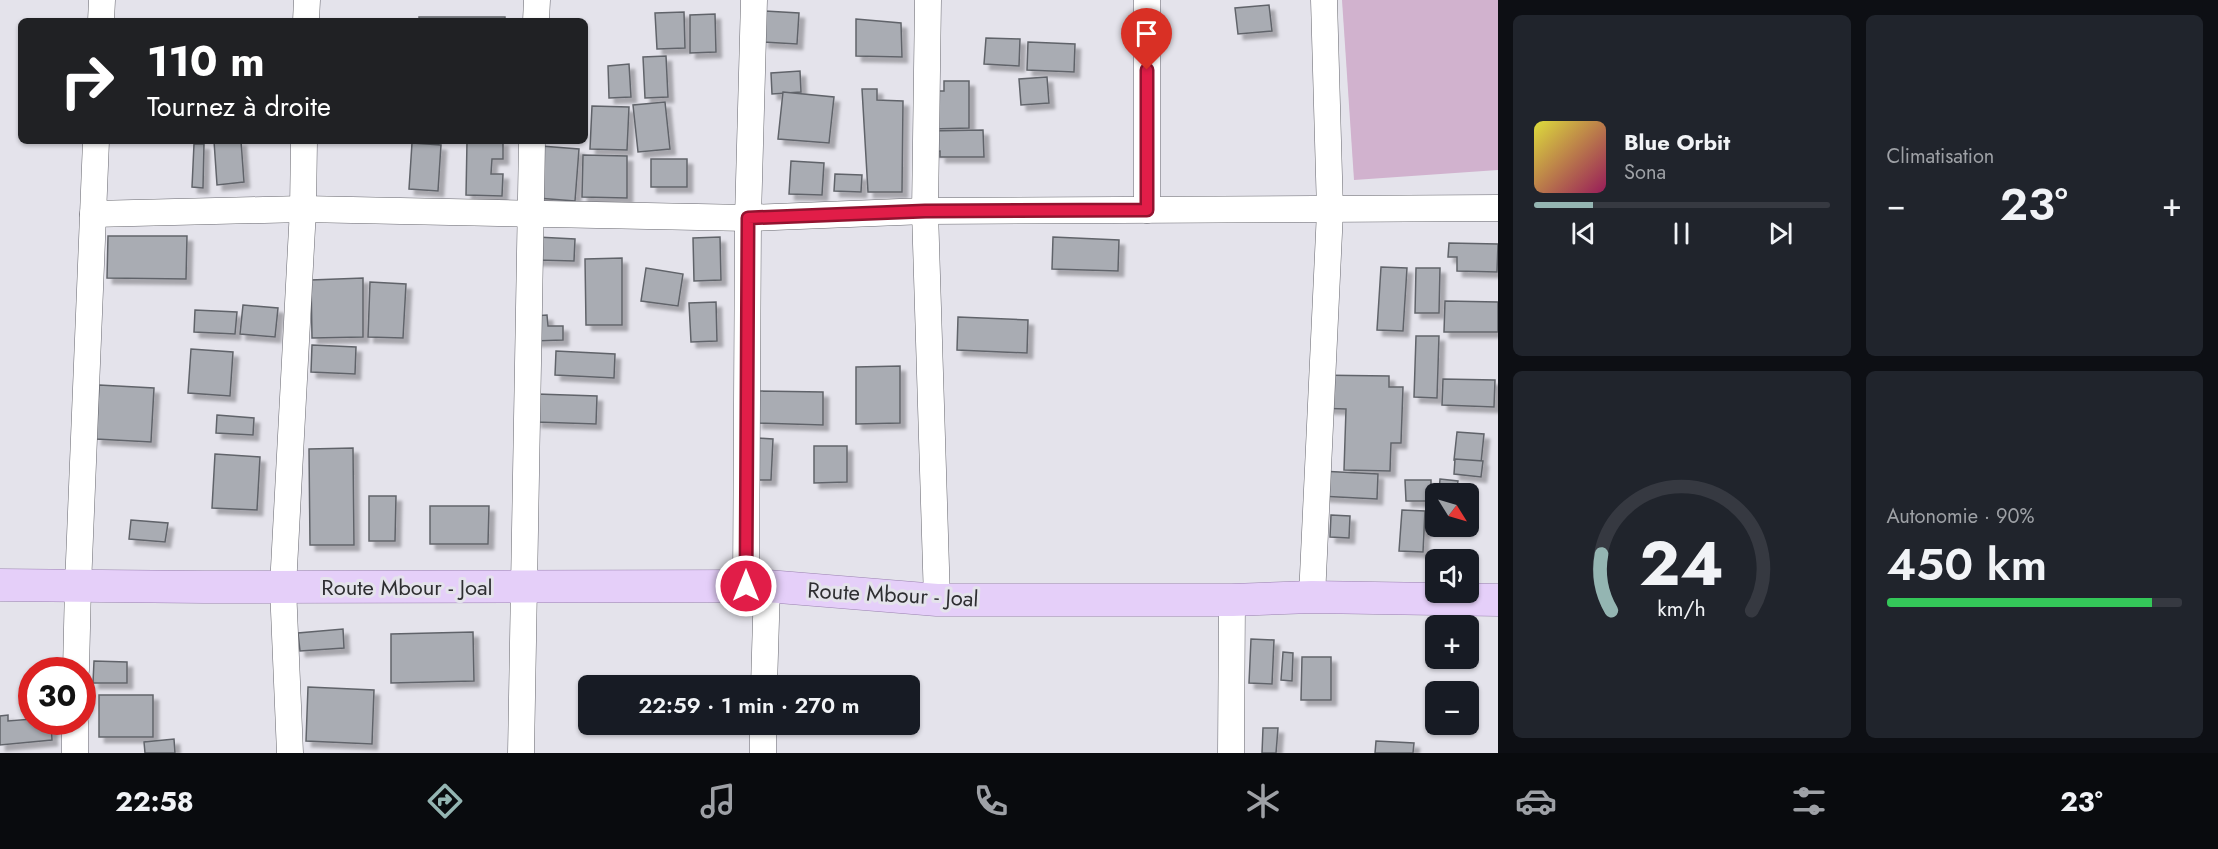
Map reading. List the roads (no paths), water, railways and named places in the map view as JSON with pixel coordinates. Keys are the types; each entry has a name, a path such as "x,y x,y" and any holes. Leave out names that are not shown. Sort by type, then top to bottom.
{"main road":[{"name":"Route Mbour - Joal","path":"0,585 756,586 937,600 1232,600 1312,597 1498,600"}],"street":[{"path":"101,18 102,0"},
{"path":"306,18 307,0"},
{"path":"537,0 537,18"},
{"path":"754,0 748,218 756,586 763,675"},
{"path":"928,0 925,211 937,600"},
{"path":"1147,0 1147,210"},
{"path":"1312,597 1330,211 1324,0"},
{"path":"76,657 96,144"},
{"path":"290,753 284,587 303,209 304,144"},
{"path":"521,753 532,144"},
{"path":"93,214 303,209 748,218 925,211 1330,211 1498,208"},
{"path":"1231,753 1232,600"},
{"path":"75,735 75,753"},
{"path":"763,753 764,735"}]}
